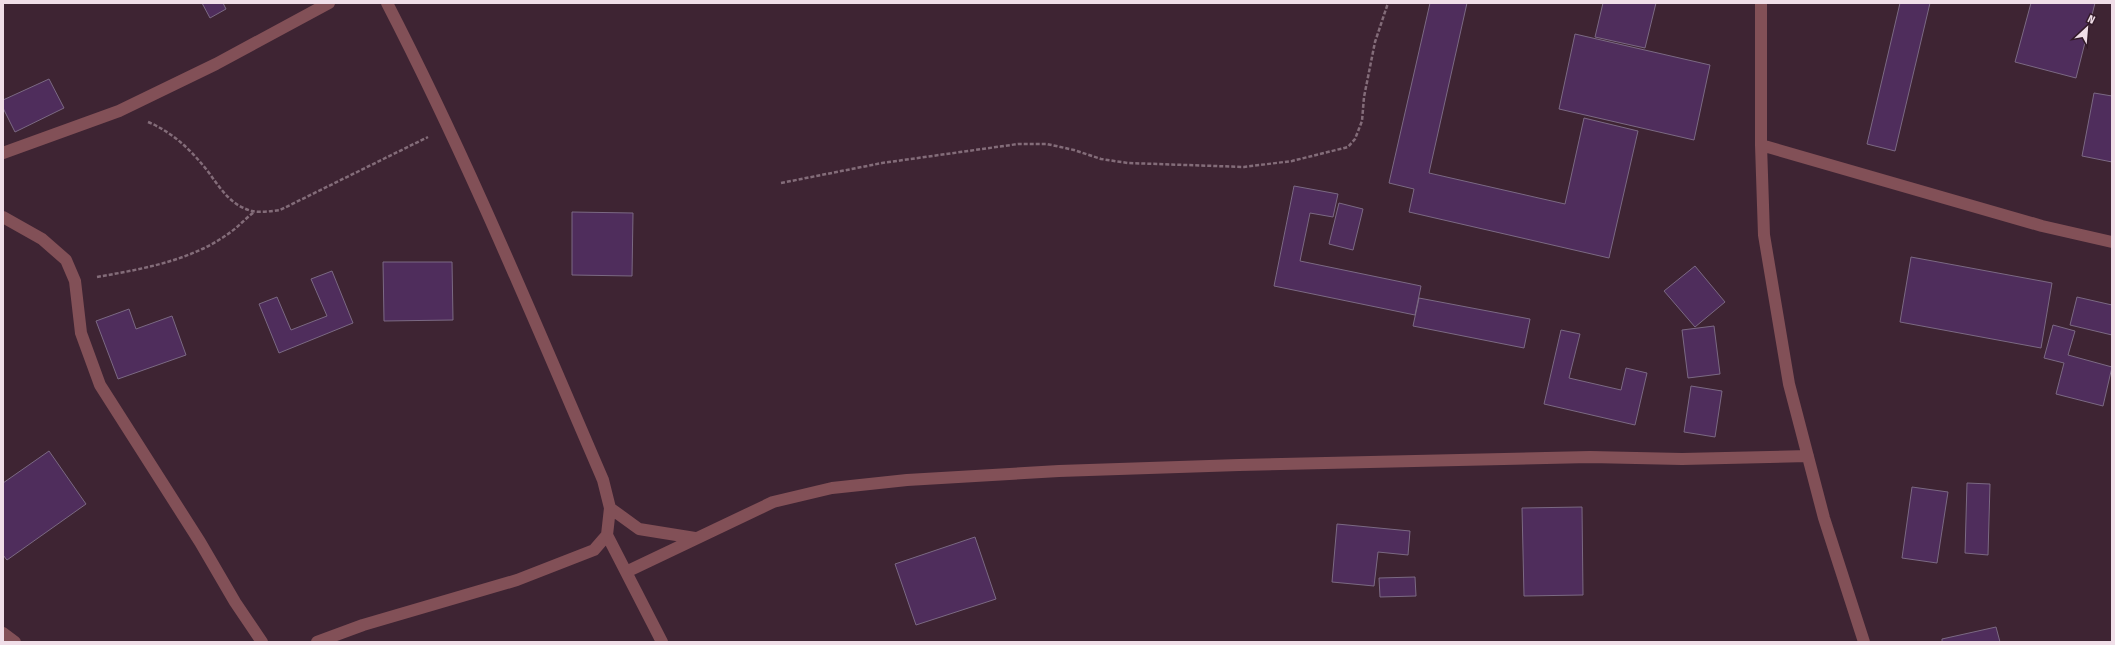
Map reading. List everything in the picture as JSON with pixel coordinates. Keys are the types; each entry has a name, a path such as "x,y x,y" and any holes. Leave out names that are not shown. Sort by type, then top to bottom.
{"street":[{"path":"3,153 119,111 216,64 328,3"},
{"path":"317,642 363,625 517,580 594,550 606,535 610,508 603,480 434,95 387,3"},
{"path":"1761,3 1761,146 1764,235 1789,384 1824,518 1864,642"},
{"path":"1761,146 2034,224 2112,242"},
{"path":"3,217 42,239 66,260 75,281 81,333 100,385 200,542 235,602 262,642"},
{"path":"626,572 773,502 832,488 907,480 1059,471 1239,465 1590,457 1682,459 1808,456"},
{"path":"610,508 639,529 695,538"},
{"path":"606,535 662,642"},
{"path":"3,634 15,642"}],"path":[{"path":"781,183 882,163 1018,144 1047,144 1074,150 1101,159 1128,163 1244,167 1292,161 1348,147 1356,139 1362,121 1364,97 1375,42 1387,4"},
{"path":"119,111 158,126 183,143 207,170 221,192 237,205 254,212 280,210 448,127"},
{"path":"75,281 154,266 198,251 228,234 254,212"}],"building":[{"path":"202,3 223,3 226,9 210,18"},
{"path":"1430,3 1467,3 1429,173 1565,204 1584,118 1638,131 1609,258 1409,212 1414,189 1389,183"},
{"path":"1603,3 1656,3 1645,48 1595,37"},
{"path":"1900,3 1930,3 1895,151 1867,144"},
{"path":"2031,3 2095,3 2076,78 2015,62"},
{"path":"1575,34 1710,65 1694,140 1559,109"},
{"path":"49,79 64,108 15,132 3,108 3,100"},
{"path":"2094,93 2112,96 2112,162 2082,156"},
{"path":"1294,186 1338,194 1333,217 1310,213 1300,261 1421,286 1415,315 1274,286"},
{"path":"1339,203 1363,209 1353,250 1329,244"},
{"path":"572,212 633,213 632,276 572,275"},
{"path":"1911,257 2052,283 2041,348 1900,322"},
{"path":"383,262 452,262 453,320 384,321"},
{"path":"1695,266 1725,302 1695,327 1664,291"},
{"path":"332,271 353,323 279,353 259,304 277,297 291,330 327,316 311,279"},
{"path":"2077,297 2112,305 2112,335 2070,325"},
{"path":"1419,298 1530,319 1524,348 1413,326"},
{"path":"129,309 136,329 172,316 186,355 118,379 96,321"},
{"path":"2053,325 2075,331 2068,355 2112,367 2103,406 2056,394 2064,363 2044,358"},
{"path":"1714,326 1720,374 1688,378 1682,330"},
{"path":"1561,330 1580,334 1569,378 1621,390 1626,368 1647,373 1635,425 1544,404"},
{"path":"1691,386 1722,391 1715,437 1684,432"},
{"path":"49,451 86,504 7,560 3,555 3,483"},
{"path":"1967,483 1990,484 1988,555 1965,553"},
{"path":"1912,487 1948,492 1937,563 1902,558"},
{"path":"1582,507 1583,595 1524,596 1522,508"},
{"path":"1337,524 1410,531 1408,555 1378,552 1374,586 1332,582"},
{"path":"975,537 996,599 916,625 895,564"},
{"path":"1415,577 1416,596 1380,597 1379,578"},
{"path":"1996,627 2000,642 1942,642 1942,639"}]}
